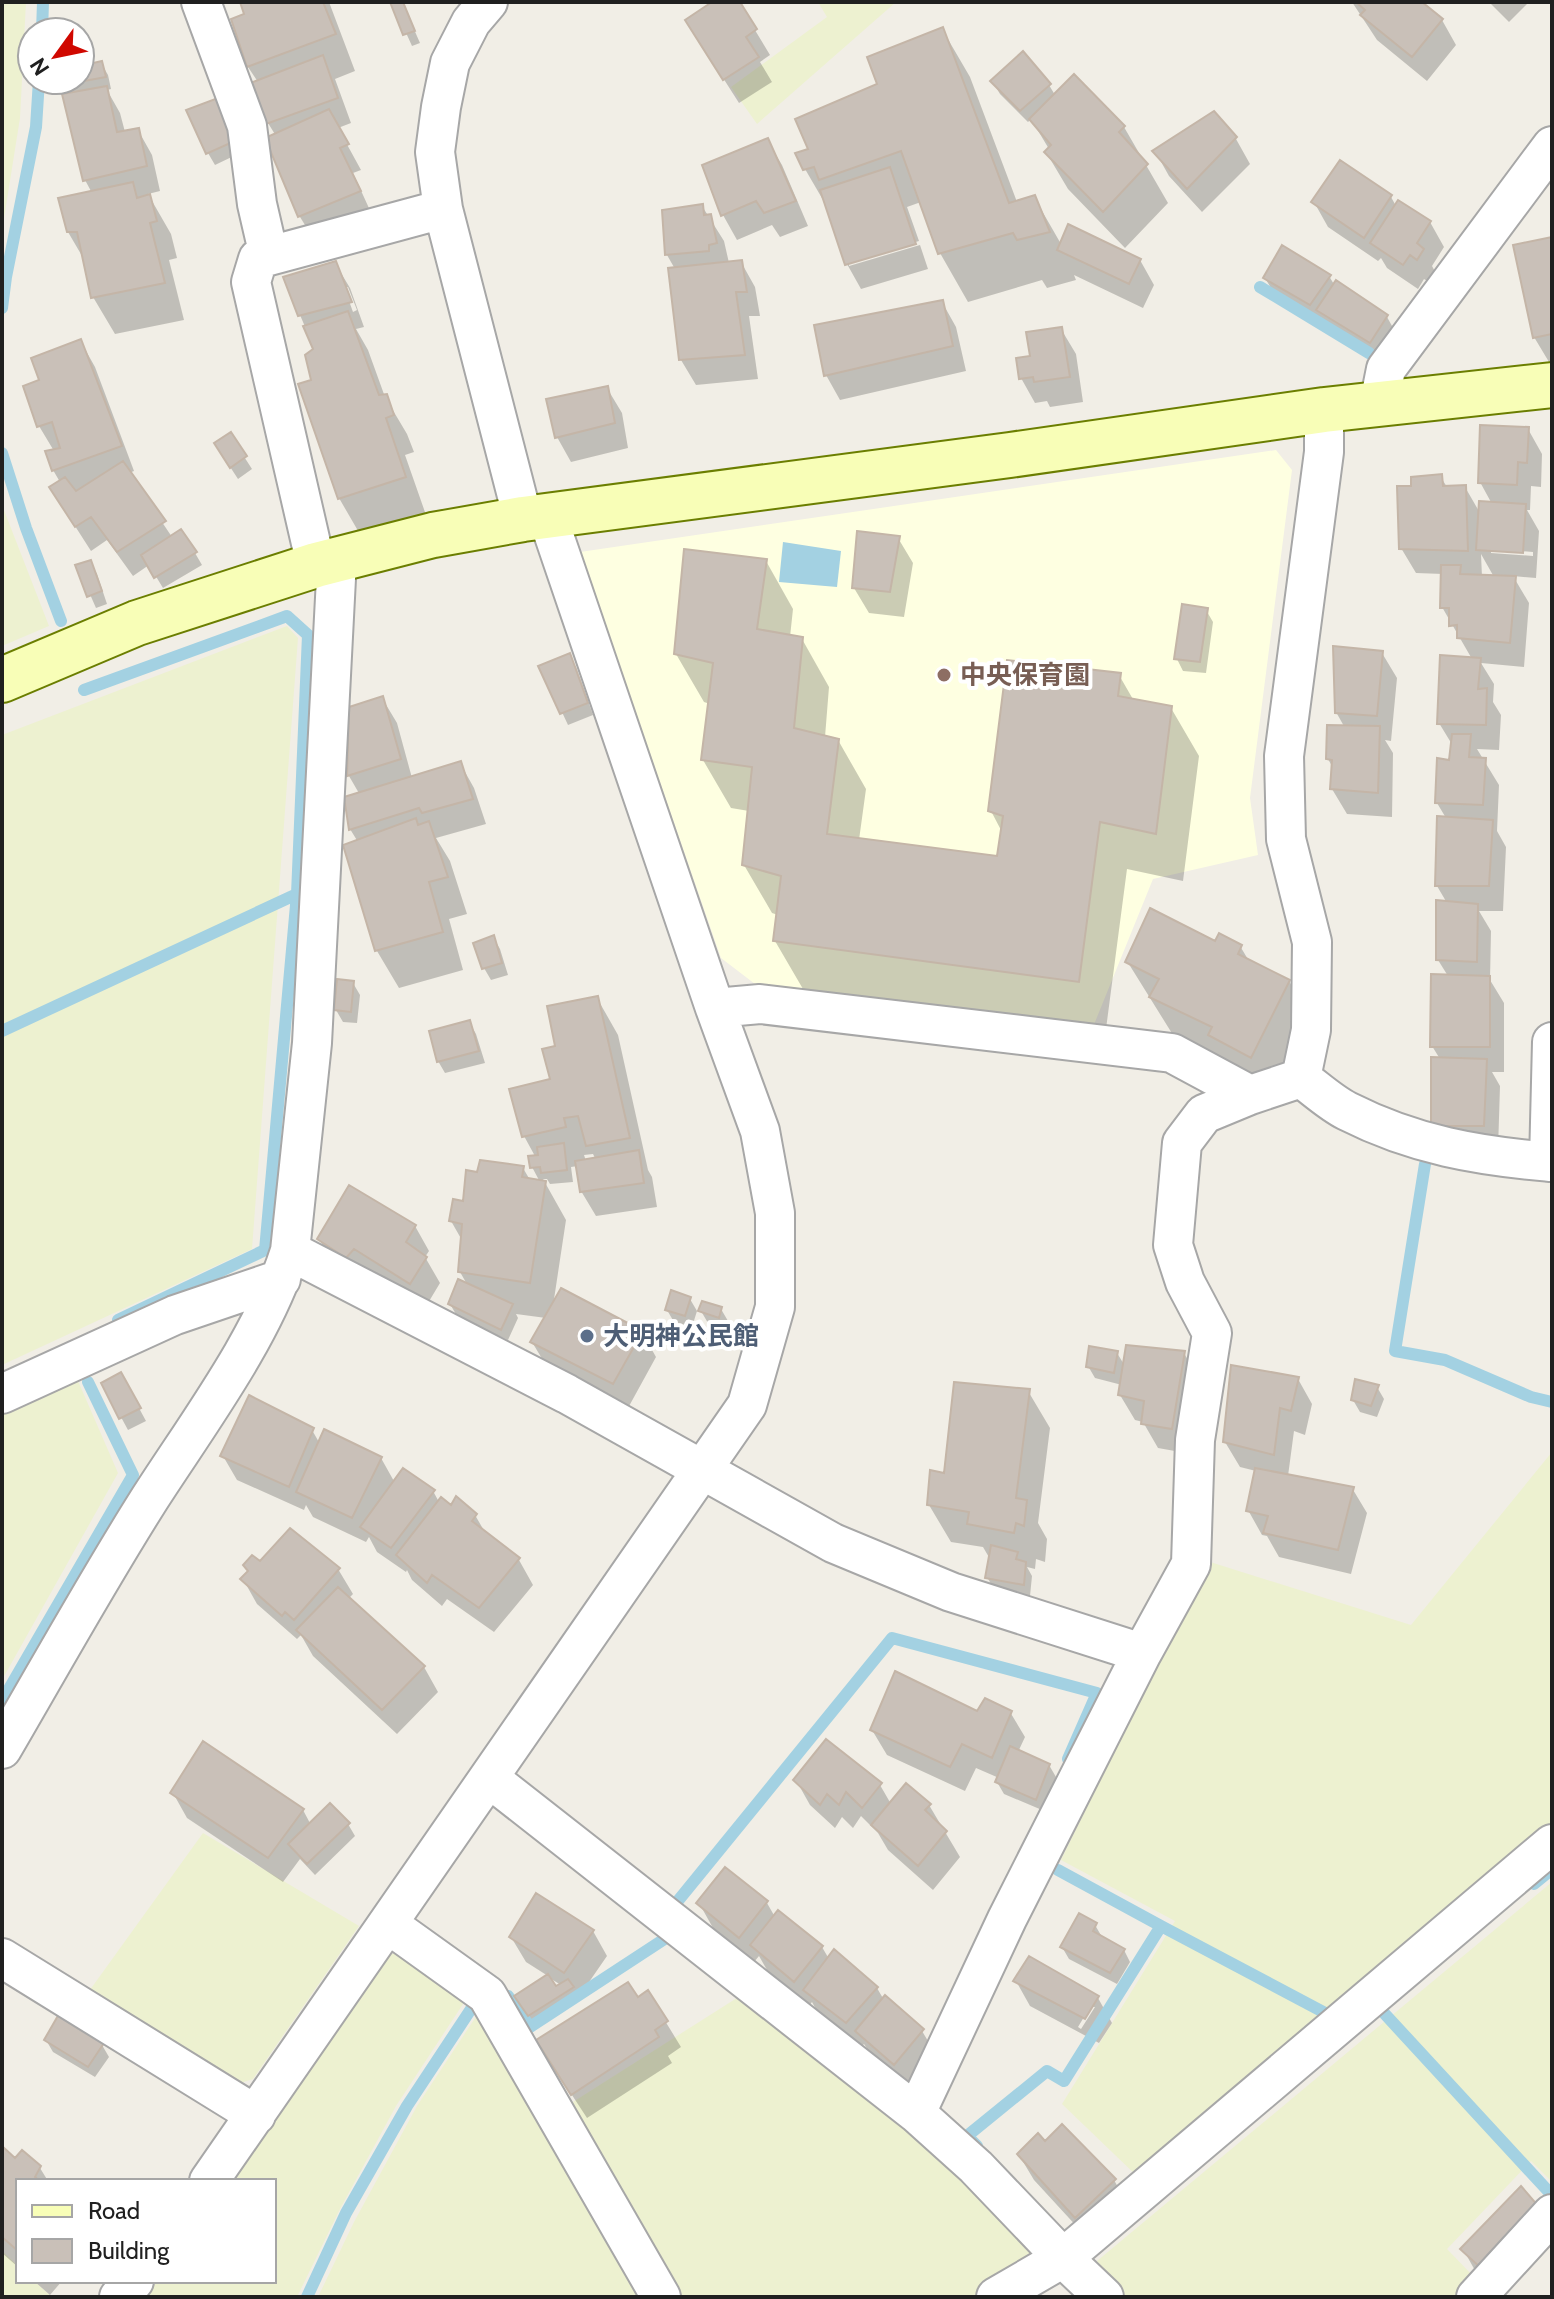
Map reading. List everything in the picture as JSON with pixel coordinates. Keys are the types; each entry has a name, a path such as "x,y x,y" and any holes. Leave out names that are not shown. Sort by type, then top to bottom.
{"street":[{"path":"201,2 247,126 257,204 269,256"},
{"path":"210,2179 747,1405 775,1307 775,1213 760,1131 535,517 443,209 435,152 450,63 471,22 488,2"},
{"path":"1379,404 1386,369 1552,146"},
{"path":"2,1749 118,1549 241,1355 286,1265 312,1043 326,562 251,282 258,259 443,209"},
{"path":"2,680 137,623 326,562 433,535 535,517 1324,410 1552,385"},
{"path":"1301,1078 1311,1030 1312,942 1286,839 1284,756 1324,452 1324,410"},
{"path":"715,1008 760,1004 1172,1053 1250,1095"},
{"path":"1301,1078 1344,1110 1404,1136 1464,1152 1551,1162 1552,1042"},
{"path":"916,2113 1007,1919 1142,1653 1191,1564 1195,1440 1212,1333 1185,1282 1173,1245 1182,1143 1204,1114 1301,1078"},
{"path":"2,1394 286,1265 567,1394 833,1543 951,1592 1142,1653"},
{"path":"489,1778 916,2113 976,2167 1104,2297"},
{"path":"996,2297 1063,2258 1552,1844"},
{"path":"388,1924 487,1995 661,2297"},
{"path":"2,1958 256,2115"},
{"path":"1476,2297 1552,2214"}],"shaded area":[{"path":"2,2 26,2 25,16 16,16 16,96 21,96 20,118 2,231"},
{"path":"818,2 896,2 757,124 731,87 827,17"},
{"name":"中央保育園","path":"1276,450 1292,470 1250,798 1258,855 1153,879 1093,1027 755,984 721,958 580,552"},
{"path":"2,505 49,626 2,646"},
{"path":"287,626 298,638 252,1249 2,1365 2,735"},
{"path":"75,1374 118,1473 2,1680 2,1409"},
{"path":"1552,1452 1552,1835 1139,2178 1062,2104 1175,1921 1061,1860 1207,1561 1411,1625"},
{"path":"203,1833 359,1926 253,2079 234,2085 87,1994"},
{"path":"1552,1882 1552,2182 1531,2161 1447,2249 1478,2281 1464,2297 1124,2297 1091,2266"},
{"path":"406,1950 467,1998 396,2106 297,2297 144,2297 156,2283 276,2283 276,2179 234,2179 389,1955"},
{"path":"740,1996 938,2154 1030,2248 1030,2265 975,2297 675,2297 565,2107"},
{"path":"483,2006 652,2297 318,2297 354,2222 417,2106"},
{"path":"2,2251 16,2264 16,2283 36,2283 52,2297 2,2297"}],"water":[{"path":"783,542 841,551 837,587 779,582"}],"building":[{"path":"240,2 323,2 336,34 247,67 231,19 244,14"},
{"path":"390,2 403,2 415,31 403,35"},
{"path":"712,2 740,2 757,29 746,37 759,57 723,80 685,20"},
{"path":"1356,2 1422,2 1443,19 1412,57 1360,15 1365,10"},
{"path":"943,27 1009,203 1035,195 1050,232 1017,240 1013,233 938,254 901,151 819,180 814,167 803,170 795,153 808,149 795,119 877,84 867,57"},
{"path":"1023,51 1051,84 1020,111 990,81"},
{"path":"323,55 338,98 266,124 248,84"},
{"path":"102,61 106,77 96,79 96,62"},
{"path":"1074,74 1125,126 1119,132 1148,164 1103,212 1044,152 1051,145 1029,119"},
{"path":"107,86 117,132 139,128 147,166 83,181 62,96 96,96 96,88"},
{"path":"218,98 235,141 206,154 186,110"},
{"path":"329,109 349,144 340,148 361,191 298,217 265,138"},
{"path":"1214,111 1237,137 1187,189 1152,151"},
{"path":"768,138 796,201 764,213 756,201 721,216 702,165"},
{"path":"1340,160 1392,195 1364,238 1311,202"},
{"path":"890,167 916,244 845,265 820,190"},
{"path":"133,182 137,198 150,194 157,221 150,223 165,283 91,298 77,232 67,232 58,198"},
{"path":"1398,200 1431,221 1417,243 1424,249 1417,260 1410,255 1403,265 1370,243"},
{"path":"703,204 704,215 711,214 717,243 709,245 709,251 665,255 662,210"},
{"path":"1068,224 1141,259 1129,284 1057,250"},
{"path":"1552,237 1552,334 1533,338 1513,245"},
{"path":"1282,245 1331,275 1310,305 1263,278"},
{"path":"742,260 747,292 736,292 745,355 679,360 668,268"},
{"path":"336,261 352,302 298,316 283,277"},
{"path":"1336,280 1388,315 1370,343 1316,310"},
{"path":"943,300 953,346 824,376 814,325"},
{"path":"348,311 379,395 387,394 394,415 386,418 406,477 338,499 298,384 311,380 305,355 313,349 303,326"},
{"path":"1062,327 1070,377 1034,382 1033,377 1019,379 1016,358 1030,356 1026,332"},
{"path":"81,339 122,446 52,471 45,451 60,448 52,422 37,427 23,386 39,380 31,358"},
{"path":"608,386 615,423 555,438 546,399"},
{"path":"1480,425 1529,427 1527,463 1518,462 1517,485 1478,483"},
{"path":"231,432 247,456 230,468 214,443"},
{"path":"123,461 166,521 117,552 91,517 75,527 49,487 65,477 76,491"},
{"path":"1442,474 1443,486 1466,485 1468,551 1399,549 1397,486 1411,486 1411,477"},
{"path":"1479,501 1526,504 1523,553 1476,550"},
{"path":"181,529 197,552 154,578 141,555"},
{"path":"857,531 900,536 890,592 852,588"},
{"path":"684,549 767,559 757,629 803,637 794,728 839,739 827,834 997,856 1003,816 988,811 1007,660 1121,673 1118,696 1172,706 1156,834 1100,822 1079,982 773,941 781,876 742,865 752,767 701,760 713,663 674,654"},
{"path":"91,560 102,591 87,597 75,565"},
{"path":"1441,565 1461,565 1460,574 1516,576 1510,643 1457,638 1457,625 1449,626 1449,608 1440,608"},
{"path":"1182,604 1208,608 1200,662 1174,659"},
{"path":"1333,646 1383,651 1377,716 1335,713"},
{"path":"570,653 588,703 560,714 538,666"},
{"path":"1440,655 1481,658 1478,689 1487,688 1486,725 1437,724"},
{"path":"383,696 401,759 347,776 349,707"},
{"path":"1327,725 1380,726 1378,793 1330,789 1332,760 1326,759"},
{"path":"1452,734 1471,734 1469,757 1486,758 1483,805 1435,803 1437,758 1449,760"},
{"path":"461,761 473,799 422,813 419,808 349,830 344,797"},
{"path":"1437,816 1493,820 1489,886 1435,886"},
{"path":"416,818 418,825 429,821 448,877 429,882 443,932 375,951 343,845"},
{"path":"1436,900 1478,904 1477,962 1436,960"},
{"path":"1150,908 1215,941 1219,933 1242,945 1238,954 1290,980 1251,1058 1208,1035 1212,1027 1149,997 1159,979 1125,962"},
{"path":"494,935 502,963 482,969 473,943"},
{"path":"1431,974 1490,976 1490,1047 1430,1047"},
{"path":"337,979 354,981 351,1012 334,1010"},
{"path":"598,996 630,1138 586,1146 578,1116 564,1118 566,1127 522,1137 509,1089 550,1079 542,1049 555,1046 547,1006"},
{"path":"470,1020 479,1051 437,1062 429,1031"},
{"path":"1431,1057 1487,1059 1484,1126 1431,1126"},
{"path":"564,1143 567,1170 541,1173 540,1167 530,1168 528,1156 538,1155 537,1147"},
{"path":"639,1150 644,1183 580,1192 575,1161"},
{"path":"480,1160 524,1166 522,1177 546,1181 530,1283 458,1272 462,1224 449,1221 453,1199 463,1201 466,1170 477,1172"},
{"path":"349,1185 416,1225 406,1242 427,1257 410,1284 354,1249 346,1258 317,1239"},
{"path":"458,1279 513,1304 501,1330 448,1304"},
{"name":"大明神公民館","path":"561,1288 643,1331 613,1384 530,1342"},
{"path":"671,1290 691,1297 685,1316 665,1310"},
{"path":"702,1301 722,1307 719,1318 698,1311"},
{"path":"1126,1345 1185,1351 1172,1429 1141,1424 1144,1401 1118,1395"},
{"path":"1089,1346 1118,1351 1114,1373 1086,1367"},
{"path":"1231,1365 1299,1377 1291,1411 1280,1408 1274,1455 1223,1442"},
{"path":"121,1372 141,1408 119,1419 101,1383"},
{"path":"1355,1379 1379,1385 1371,1406 1351,1400"},
{"path":"954,1382 1030,1389 1016,1498 1027,1500 1024,1526 1016,1523 1014,1533 967,1524 969,1512 927,1505 930,1470 944,1473"},
{"path":"249,1395 314,1428 289,1487 220,1456"},
{"path":"324,1429 382,1457 352,1518 296,1492"},
{"path":"403,1468 435,1490 391,1548 360,1527"},
{"path":"1255,1468 1354,1487 1338,1550 1263,1533 1268,1516 1246,1511"},
{"path":"456,1496 477,1514 472,1521 520,1558 479,1608 432,1575 427,1583 396,1555 441,1497 451,1505"},
{"path":"290,1528 340,1568 294,1620 285,1612 282,1616 240,1579 248,1571 243,1565 252,1555 260,1561"},
{"path":"991,1545 1018,1552 1016,1559 1026,1562 1024,1585 985,1578"},
{"path":"338,1587 425,1666 382,1710 296,1630"},
{"path":"895,1671 977,1711 985,1698 1012,1711 992,1758 962,1744 950,1767 870,1730"},
{"path":"826,1739 882,1783 862,1808 846,1792 839,1805 827,1794 820,1805 793,1780"},
{"path":"203,1741 304,1809 268,1858 170,1793"},
{"path":"1010,1746 1050,1764 1036,1800 995,1782"},
{"path":"906,1783 931,1804 925,1810 947,1831 918,1866 871,1825"},
{"path":"330,1803 350,1823 307,1864 288,1844"},
{"path":"725,1867 768,1901 739,1938 696,1903"},
{"path":"536,1893 594,1930 564,1973 509,1937"},
{"path":"778,1910 823,1946 794,1982 750,1945"},
{"path":"1079,1913 1097,1923 1093,1931 1125,1949 1110,1973 1060,1947"},
{"path":"834,1949 878,1987 846,2023 803,1990"},
{"path":"1029,1956 1099,1996 1085,2019 1013,1981"},
{"path":"548,1974 556,1986 568,1979 574,1987 528,2016 514,1996"},
{"path":"628,1982 638,1997 648,1990 668,2021 655,2030 659,2037 571,2095 536,2040"},
{"path":"885,1995 924,2029 894,2065 855,2031"},
{"path":"59,2014 104,2043 88,2067 44,2040"},
{"path":"1062,2124 1116,2179 1075,2218 1017,2154 1038,2133 1045,2141"},
{"path":"2,2146 15,2158 22,2150 41,2166 35,2177 38,2179 16,2179 16,2249 2,2237"},
{"path":"1521,2186 1539,2207 1481,2268 1460,2249"}],"waterway":[{"path":"43,2 43,16"},
{"path":"2,308 36,127 38,96"},
{"path":"1260,287 1369,353"},
{"path":"2,453 61,621"},
{"path":"84,690 287,616 308,635 297,894 265,1250 118,1320"},
{"path":"2,1031 297,894"},
{"path":"1425,1164 1395,1351 1445,1360 1531,1397 1552,1402"},
{"path":"2,1701 133,1475 88,1382"},
{"path":"677,1902 892,1638 1097,1693 1068,1759"},
{"path":"1534,1884 1552,1869"},
{"path":"1058,1870 1161,1926"},
{"path":"977,2146 967,2136 1047,2071 1064,2081 1161,1926 1329,2015"},
{"path":"508,1996 530,2027 666,1938"},
{"path":"307,2297 346,2213 407,2106 475,2003"},
{"path":"1383,2012 1549,2192 1552,2190"}],"place":[{"name":"中央保育園","path":"944,675"},
{"name":"大明神公民館","path":"587,1336"}]}
